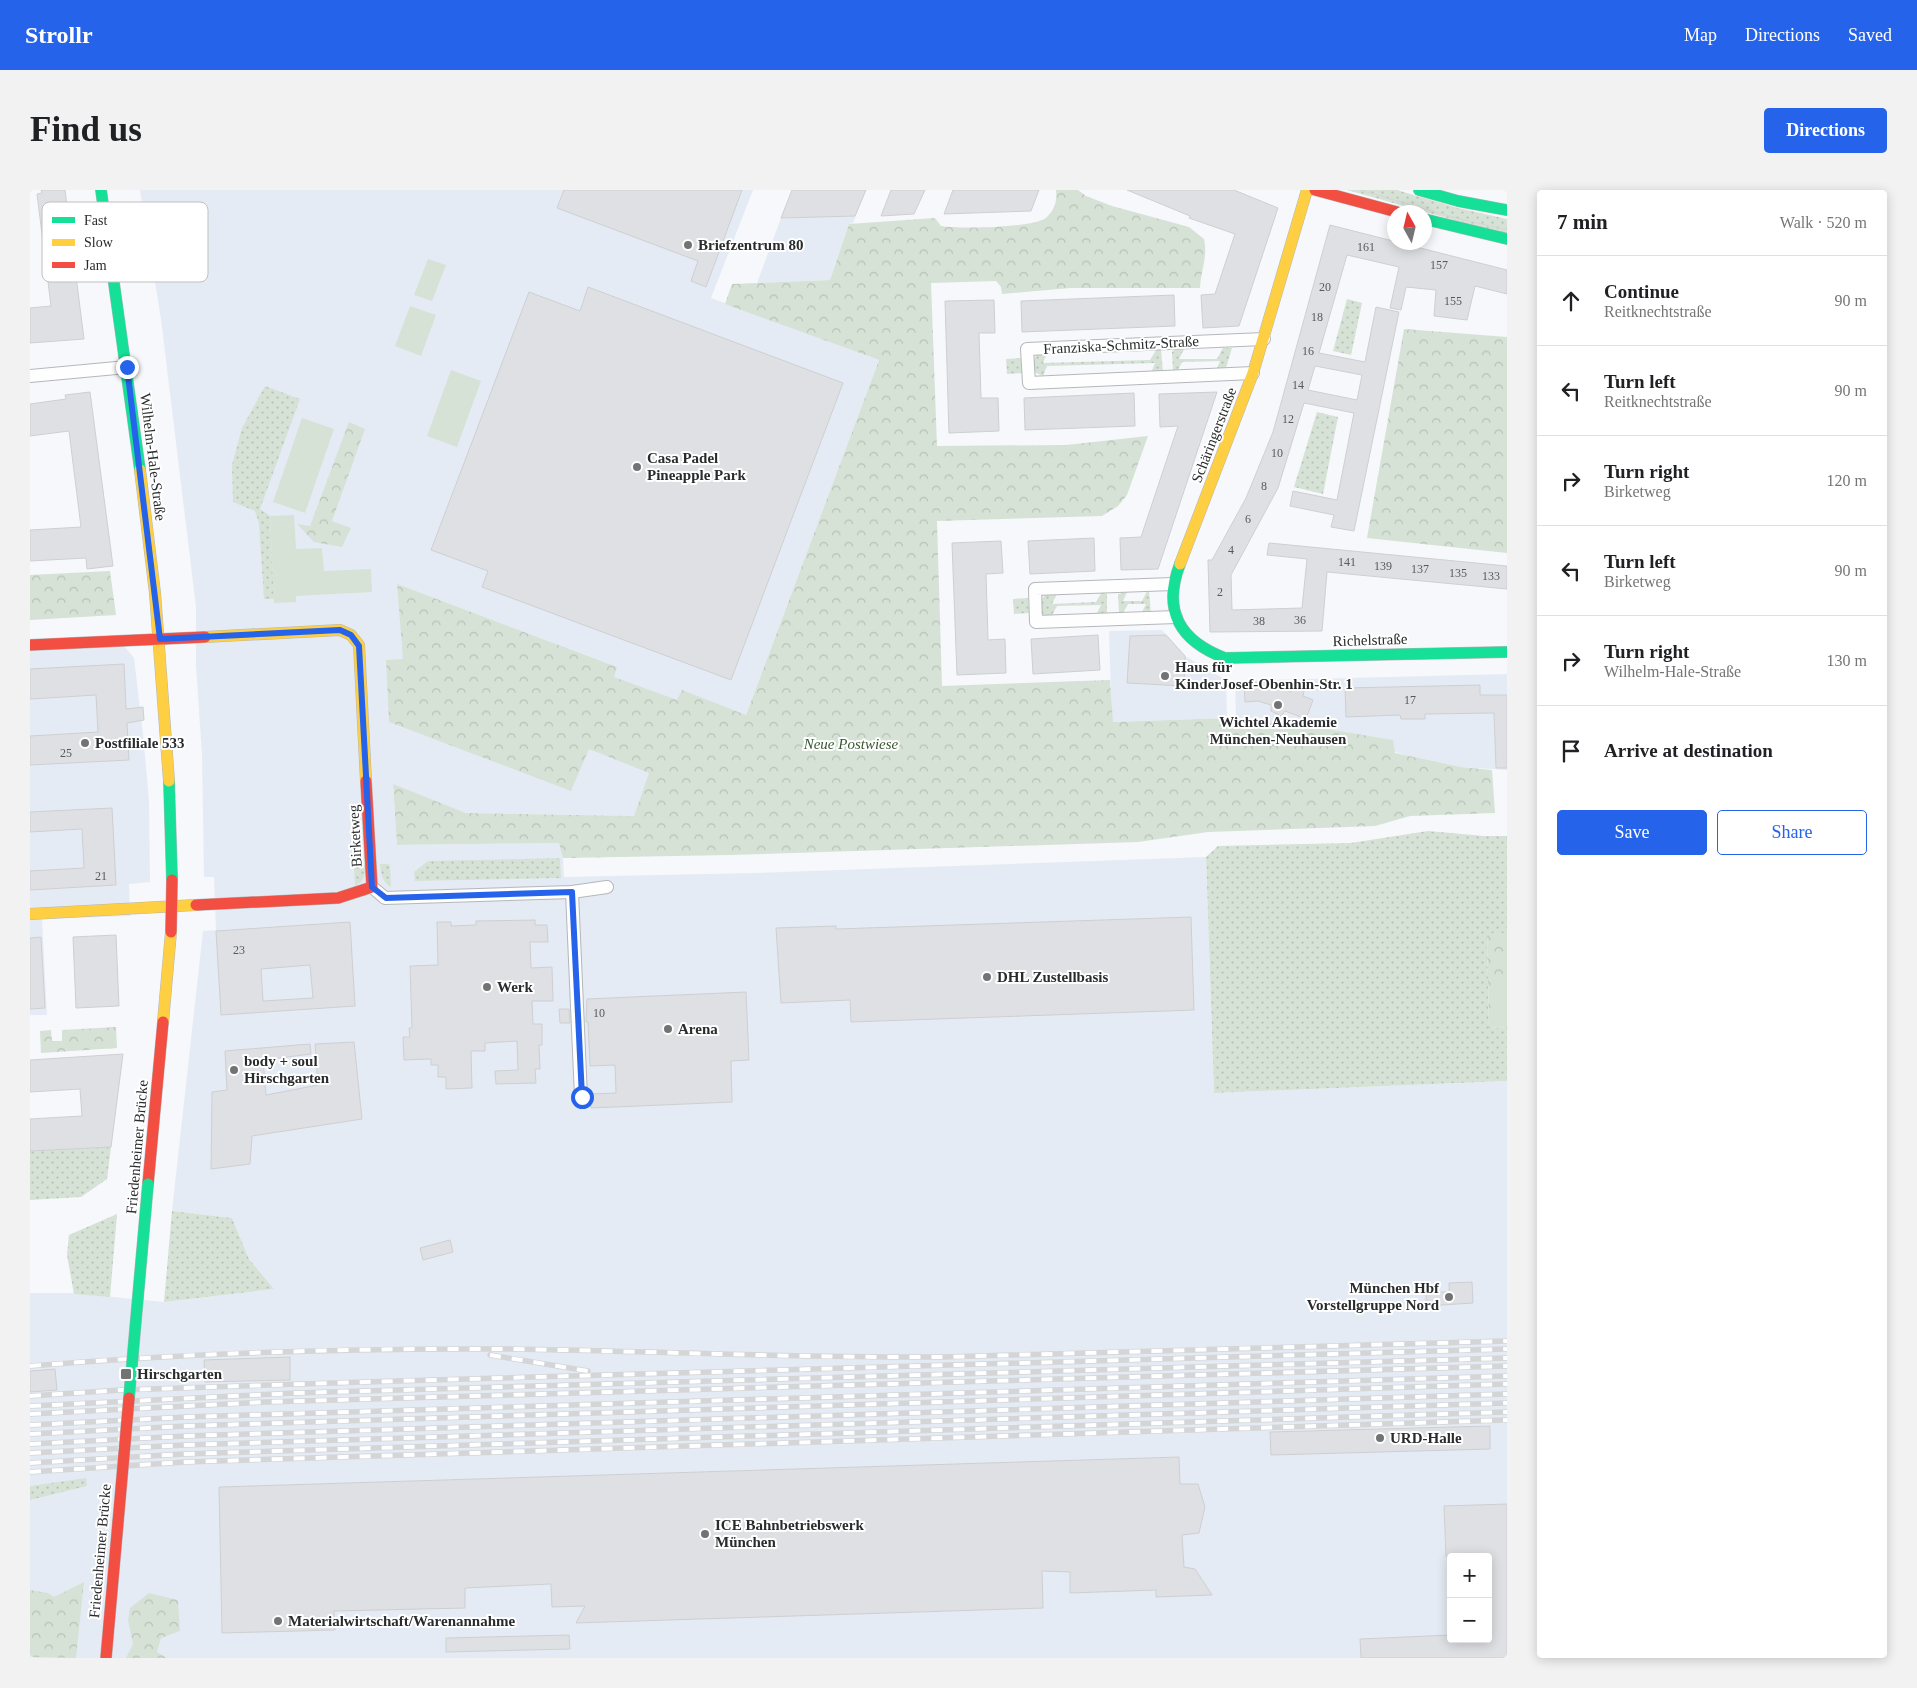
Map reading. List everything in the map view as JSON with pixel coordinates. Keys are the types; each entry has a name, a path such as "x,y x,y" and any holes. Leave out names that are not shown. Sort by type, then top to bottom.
{"main road":[{"name":"Schäringerstraße","path":"1234,659 1212,654 1189,639 1176,617 1171,596 1173,584 1254,373 1287,251 1308,190"},
{"path":"1315,190 1387,209"},
{"path":"1419,190 1458,201 1507,210"},
{"path":"1432,221 1507,240"},
{"name":"Wilhelm-Hale-Straße","path":"115,282 127,367 160,639"},
{"name":"Birketweg","path":"30,645 340,630 351,635 359,646 372,887 356,894 338,898 30,914"},
{"name":"Friedenheimer Brücke","path":"106,1658 171,932 172,880 169,780 160,639"},
{"name":"Richelstraße","path":"1234,659 1507,652"}],"street":[{"name":"Franziska-Schmitz-Straße","path":"1254,373 1029,383 1027,349 1264,339"},
{"path":"30,376 127,367"},
{"path":"1173,584 1035,589 1036,622 1176,617"},
{"path":"372,887 386,898 572,892 607,888"},
{"path":"572,892 582,1097"}],"shaded area":[{"path":"140,190 753,190 711,298 879,360 746,715 634,816 466,813 393,785 397,845 560,843 564,877 755,873 1206,857 1214,1093 1507,1081 1507,1658 30,1658 30,1293 71,1293 164,1302 274,1289 249,1259 232,1218 172,1211 203,931 216,930 214,877 204,877 202,755 196,665 196,607 155,282 208,282 208,202 142,202"},
{"path":"825,190 866,190 853,223 849,224 830,280 757,283 781,218 815,217"},
{"name":"Haus für KinderJosef-Obenhin-Str. 1","path":"1162,630 1185,656 1226,680 1227,718 1112,722 1109,631"},
{"path":"124,646 134,658 144,744 149,802 150,882 129,884 130,916 42,919 47,1015 30,1015 30,651"},
{"path":"1507,674 1507,770 1461,767 1417,759 1321,728 1236,719 1235,681"}],"green space":[{"name":"Neue Postwiese","path":"1056,190 1078,190 1086,196 1112,206 1189,227 1204,239 1205,257 1200,288 1071,288 1002,294 1001,287 996,281 931,283 937,446 1066,445 1148,436 1127,495 1118,506 1102,516 937,521 942,686 1110,680 1113,722 1227,718 1321,728 1393,740 1395,753 1461,767 1492,770 1495,813 1410,816 1375,826 1208,832 1138,842 730,855 563,858 559,843 397,845 393,784 466,813 634,816 649,773 589,749 571,791 389,722 386,660 403,659 397,584 617,667 614,677 677,700 682,690 746,715 879,360 725,304 732,284 830,280 849,224 935,218 941,226 978,227 1026,224 1046,218 1049,215 1056,202"},
{"path":"1347,190 1397,190 1458,208 1507,219 1507,235 1432,214 1432,205 1400,205"},
{"path":"428,259 446,265 432,301 414,295"},
{"path":"1347,299 1362,303 1351,355 1333,351"},
{"path":"410,306 436,315 421,356 395,346"},
{"path":"1404,329 1507,337 1507,553 1367,538"},
{"path":"1223,348 1232,348 1225,371 1216,371 1220,361 1182,362 1177,372 1173,370 1172,352 1174,350 1184,349 1179,359 1217,359"},
{"path":"1156,350 1161,350 1163,372 1151,373 1155,363 1047,366 1043,376 1034,372 1032,361 1037,355 1047,353 1043,363 1150,360"},
{"path":"1021,358 1022,373 1007,374 1006,359"},
{"path":"451,370 481,381 457,447 427,436"},
{"path":"265,386 300,399 260,509 270,516 274,599 264,599 259,523 255,511 233,502 232,465 242,428"},
{"path":"1317,412 1338,417 1323,494 1294,487"},
{"path":"302,418 334,429 305,513 273,502"},
{"path":"349,422 365,429 332,521 351,528 342,547 314,542 297,524 310,526"},
{"path":"294,515 296,549 322,548 324,571 371,569 372,592 296,596 296,602 274,603 270,516"},
{"path":"110,571 116,615 30,620 30,575"},
{"path":"1147,591 1149,591 1151,614 1141,614 1146,604 1128,604 1122,615 1119,612 1118,594 1127,592 1123,601 1142,601"},
{"path":"1102,592 1107,594 1107,612 1103,615 1096,615 1101,605 1057,606 1051,617 1046,617 1040,611 1040,601 1045,595 1057,594 1052,604 1096,602"},
{"path":"1028,598 1029,613 1014,614 1013,599"},
{"path":"1428,831 1507,836 1507,933 1487,933 1489,1028 1507,1027 1507,1081 1214,1093 1206,857 1218,846 1351,843"},
{"path":"560,858 561,878 415,881 414,872 428,861"},
{"path":"380,864 388,864 390,866 391,887 384,880"},
{"path":"357,865 365,865 365,872 363,880 355,886 354,869"},
{"path":"1487,933 1507,933 1507,1027 1489,1028"},
{"path":"1492,989 1507,989 1507,1022 1493,1023"},
{"path":"116,1027 117,1048 41,1053 40,1031 51,1030 52,1041 62,1041 62,1030"},
{"path":"111,1147 107,1179 81,1197 30,1200 30,1151"},
{"path":"172,1211 232,1218 249,1259 274,1289 164,1302"},
{"path":"117,1214 110,1297 74,1294 67,1255 69,1235"},
{"path":"86,1478 87,1486 30,1500 30,1486"},
{"path":"84,1582 76,1658 30,1657 30,1590 48,1593 54,1597"},
{"path":"149,1593 178,1600 180,1631 161,1638 157,1652 167,1658 126,1658 133,1644 128,1621 130,1608"}],"building":[{"path":"41,190 65,190 67,202 42,202 42,234 37,194 42,193"},
{"name":"Briefzentrum 80","path":"564,190 742,190 706,287 691,281 698,261 557,208"},
{"path":"792,190 866,190 855,216 781,218"},
{"path":"891,190 925,190 914,214 881,216"},
{"path":"953,190 1039,190 1031,211 944,214"},
{"path":"1127,190 1234,190 1278,208 1239,326 1203,328 1201,295 1215,294 1235,234 1189,218 1190,216"},
{"path":"1330,225 1387,239 1387,250 1428,250 1507,270 1507,294 1475,286 1467,320 1434,316 1436,290 1406,287 1401,310 1390,308 1399,267 1347,255 1319,353 1365,362 1376,307 1399,312 1354,531 1331,527 1334,515 1290,506 1293,491 1337,500 1354,413 1304,403 1278,488 1231,575 1232,610 1302,608 1307,559 1267,555 1269,543 1507,566 1507,589 1327,572 1322,631 1210,632 1208,560 1212,560 1246,498 1273,432","holes":["1315,366 1362,375 1357,400 1308,390"]},
{"path":"48,282 77,282 84,339 30,343 30,308 51,306"},
{"name":"Casa Padel Pineapple Park","path":"588,287 843,383 731,680 482,587 488,571 431,550 529,292 580,311"},
{"path":"1174,295 1175,326 1022,332 1021,301"},
{"path":"994,300 995,333 979,333 981,398 998,398 999,431 949,433 945,301"},
{"path":"90,392 113,566 87,569 86,558 30,561 30,530 81,527 69,431 30,436 30,404 66,399 65,395"},
{"path":"1217,392 1158,569 1121,570 1120,538 1141,537 1178,426 1160,427 1159,394"},
{"path":"1134,393 1135,426 1025,430 1024,398"},
{"path":"1094,538 1095,571 1030,574 1028,541"},
{"path":"1001,541 1003,573 986,574 988,640 1005,639 1006,673 957,675 952,543"},
{"path":"1098,635 1100,670 1033,674 1031,639"},
{"path":"1166,635 1185,656 1184,686 1127,683 1130,636"},
{"path":"124,664 126,709 143,707 144,720 127,723 129,760 30,765 30,736 98,732 96,695 30,699 30,669"},
{"path":"1264,682 1291,692 1293,687 1304,691 1303,696 1313,700 1306,719 1285,711 1281,716 1271,711 1271,705 1258,701 1245,702 1244,683"},
{"path":"1480,685 1480,695 1507,695 1507,768 1496,768 1494,713 1425,714 1425,719 1401,719 1400,715 1346,717 1345,688"},
{"path":"112,808 116,885 30,890 30,871 84,868 82,829 30,832 30,812"},
{"name":"DHL Zustellbasis","path":"1191,917 1194,1010 851,1022 850,1000 781,1003 776,928 836,926 836,929"},
{"path":"535,920 535,925 547,925 548,942 530,942 531,968 552,967 553,1001 532,1001 533,1024 542,1024 542,1045 539,1045 540,1069 535,1069 536,1083 496,1084 495,1071 518,1070 517,1041 485,1043 485,1051 471,1051 472,1088 446,1089 446,1077 438,1077 438,1065 431,1065 431,1059 404,1060 403,1037 410,1037 409,1028 412,1028 410,966 438,965 437,922 451,922 451,926 476,925 476,921"},
{"path":"350,922 355,1006 221,1015 216,931","holes":["310,965 313,998 263,1001 261,969"]},
{"path":"116,935 119,1006 76,1008 73,937"},
{"path":"41,937 45,1008 30,1009 30,938"},
{"name":"Arena","path":"746,992 749,1060 731,1061 732,1102 591,1108 590,1094 616,1093 615,1065 590,1066 588,1022 586,1022 587,999"},
{"path":"559,1009 569,1009 570,1023 560,1023"},
{"path":"354,1042 362,1119 252,1136 250,1164 211,1169 212,1092 227,1090 225,1051 310,1044 311,1054 263,1060 266,1095 318,1085 315,1044"},
{"path":"123,1054 111,1147 30,1151 30,1119 82,1116 80,1089 30,1092 30,1060"},
{"path":"450,1240 453,1252 423,1260 420,1248"},
{"name":"München Hbf Vorstellgruppe Nord","path":"1472,1282 1473,1303 1426,1306 1426,1292 1449,1292 1449,1283"},
{"path":"290,1357 290,1380 205,1382 204,1360"},
{"path":"55,1369 57,1390 30,1392 30,1371"},
{"name":"URD-Halle","path":"1490,1426 1490,1449 1271,1455 1270,1432"},
{"name":"ICE Bahnbetriebswerk München","path":"1179,1457 1180,1484 1198,1484 1205,1507 1199,1533 1182,1535 1184,1567 1195,1569 1212,1595 1156,1597 1156,1590 1070,1593 1070,1572 1042,1571 1043,1608 576,1623 585,1606 552,1607 551,1584 465,1588 465,1608 334,1611 335,1630 222,1633 219,1487"},
{"path":"1507,1504 1507,1658 1361,1658 1360,1639 1447,1635 1447,1643 1492,1643 1492,1553 1447,1553 1446,1557 1444,1506"},
{"path":"569,1635 570,1649 446,1652 446,1638"}],"tram line":[{"path":"1360,190 1456,218 1507,230"}],"railway":[{"path":"30,1366 268,1352 388,1349 507,1349 943,1357 1507,1341"},
{"path":"30,1396 121,1390 364,1382 1507,1349"},
{"path":"490,1355 588,1371"},
{"path":"30,1406 296,1393 1507,1358"},
{"path":"30,1414 266,1402 1507,1366"},
{"path":"30,1425 187,1417 1507,1376"},
{"path":"30,1434 187,1426 1507,1384"},
{"path":"30,1444 186,1436 1507,1394"},
{"path":"30,1453 185,1445 1507,1403"},
{"path":"30,1463 184,1454 1507,1412"},
{"path":"30,1472 186,1462 1507,1420"}],"traffic: fast":[{"path":"101,190 103,202"},
{"path":"1419,190 1458,201 1507,210"},
{"path":"1432,221 1507,239"},
{"path":"114,282 140,470"},
{"path":"1180,564 1173,596 1174,610 1179,622 1196,643 1225,658 1507,652"},
{"path":"169,781 172,880"},
{"path":"129,1398 148,1184"}],"traffic: slow":[{"path":"1180,564 1253,373 1307,190"},
{"path":"140,470 155,593 169,781"},
{"path":"205,637 340,630 351,635 359,645 366,781"},
{"path":"30,914 196,905"},
{"path":"163,1022 171,932"}],"traffic: jam":[{"path":"1315,190 1387,209"},
{"path":"30,645 205,637"},
{"path":"196,905 338,898 372,887 366,781"},
{"path":"171,932 172,880"},
{"path":"148,1184 163,1022"},
{"path":"106,1658 129,1398"}],"place":[{"name":"Briefzentrum 80","path":"688,245"},
{"name":"Casa Padel Pineapple Park","path":"637,467"},
{"name":"Haus für KinderJosef-Obenhin-Str. 1","path":"1165,676"},
{"name":"Wichtel Akademie München-Neuhausen","path":"1278,705"},
{"name":"Postfiliale 533","path":"85,743"},
{"name":"DHL Zustellbasis","path":"987,977"},
{"name":"Werk","path":"487,987"},
{"name":"Arena","path":"668,1029"},
{"name":"body + soul Hirschgarten","path":"234,1070"},
{"name":"München Hbf Vorstellgruppe Nord","path":"1449,1297"},
{"name":"Hirschgarten","path":"126,1374"},
{"name":"URD-Halle","path":"1380,1438"},
{"name":"ICE Bahnbetriebswerk München","path":"705,1534"},
{"name":"Materialwirtschaft/Warenannahme","path":"278,1621"}],"route":[{"path":"127,367 160,639 188,636 340,630 351,635 359,646 372,887 386,898 572,892 582,1097"}]}
